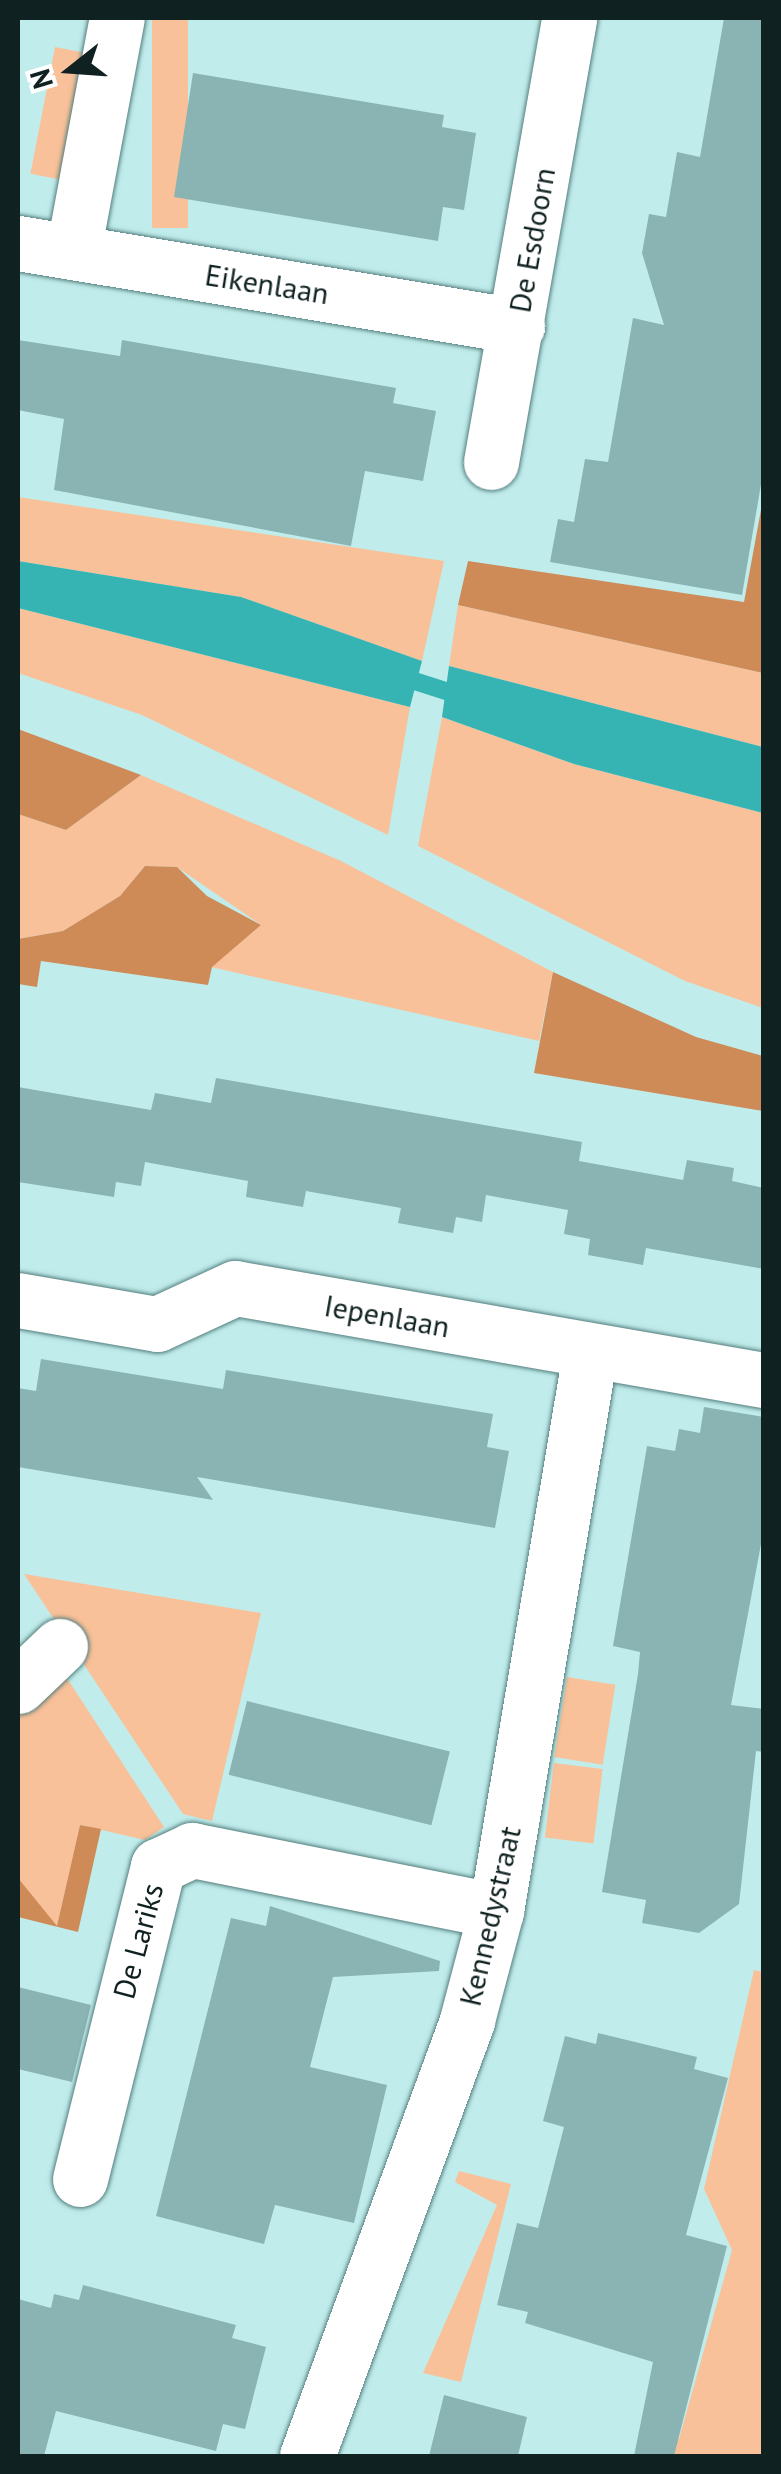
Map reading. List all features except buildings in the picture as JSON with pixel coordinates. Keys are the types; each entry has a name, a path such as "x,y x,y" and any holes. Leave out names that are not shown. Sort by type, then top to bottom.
{"street":[{"path":"73,252 117,18"},
{"name":"De Esdoorn","path":"490,462 569,18"},
{"name":"Eikenlaan","path":"18,243 517,326"},
{"name":"Iepenlaan","path":"18,1300 157,1324 236,1288 590,1353 764,1380"},
{"name":"Kennedystraat","path":"307,2456 467,2020 496,1911 590,1353"},
{"path":"18,1686 60,1646"},
{"name":"De Lariks","path":"80,2180 158,1866 192,1850 496,1911"}],"shaded area":[{"path":"152,18 188,18 188,228 152,228"},
{"path":"55,47 92,54 68,181 30,174"},
{"path":"18,497 444,561 422,661 241,597 18,561"},
{"path":"763,499 763,673 458,605 468,561 744,602"},
{"path":"458,605 763,673 763,747 449,666"},
{"path":"18,608 410,707 388,835 142,715 18,673"},
{"path":"442,717 574,764 763,813 763,1008 685,981 418,846"},
{"path":"18,729 141,775 66,830 18,814"},
{"path":"141,775 341,861 553,972 539,1041 211,967 261,925 177,867 145,866 120,896 63,931 18,939 18,814 66,830"},
{"path":"145,866 177,867 207,896 261,925 212,967 208,985 41,961 37,987 18,984 18,939 63,931 120,896"},
{"path":"553,972 696,1037 763,1056 763,1111 534,1073"},
{"path":"24,1574 261,1613 212,1821 183,1814"},
{"path":"63,1672 164,1827 145,1840 80,1825 57,1927 18,1878 18,1706"},
{"path":"567,1677 615,1685 603,1765 554,1757"},
{"path":"554,1763 603,1769 593,1843 545,1837"},
{"path":"80,1825 101,1829 78,1932 18,1917 18,1878 57,1926"},
{"path":"754,1970 763,1972 763,2456 637,2456 644,2434 679,2439 732,2250 704,2189"},
{"path":"459,2171 511,2184 461,2382 423,2373 497,2205 455,2182"}],"water":[{"path":"18,561 241,597 422,661 410,707 18,608"},
{"path":"449,666 763,747 763,813 574,764 442,717"}],"waterway":[{"path":"396,675 467,698"}]}
